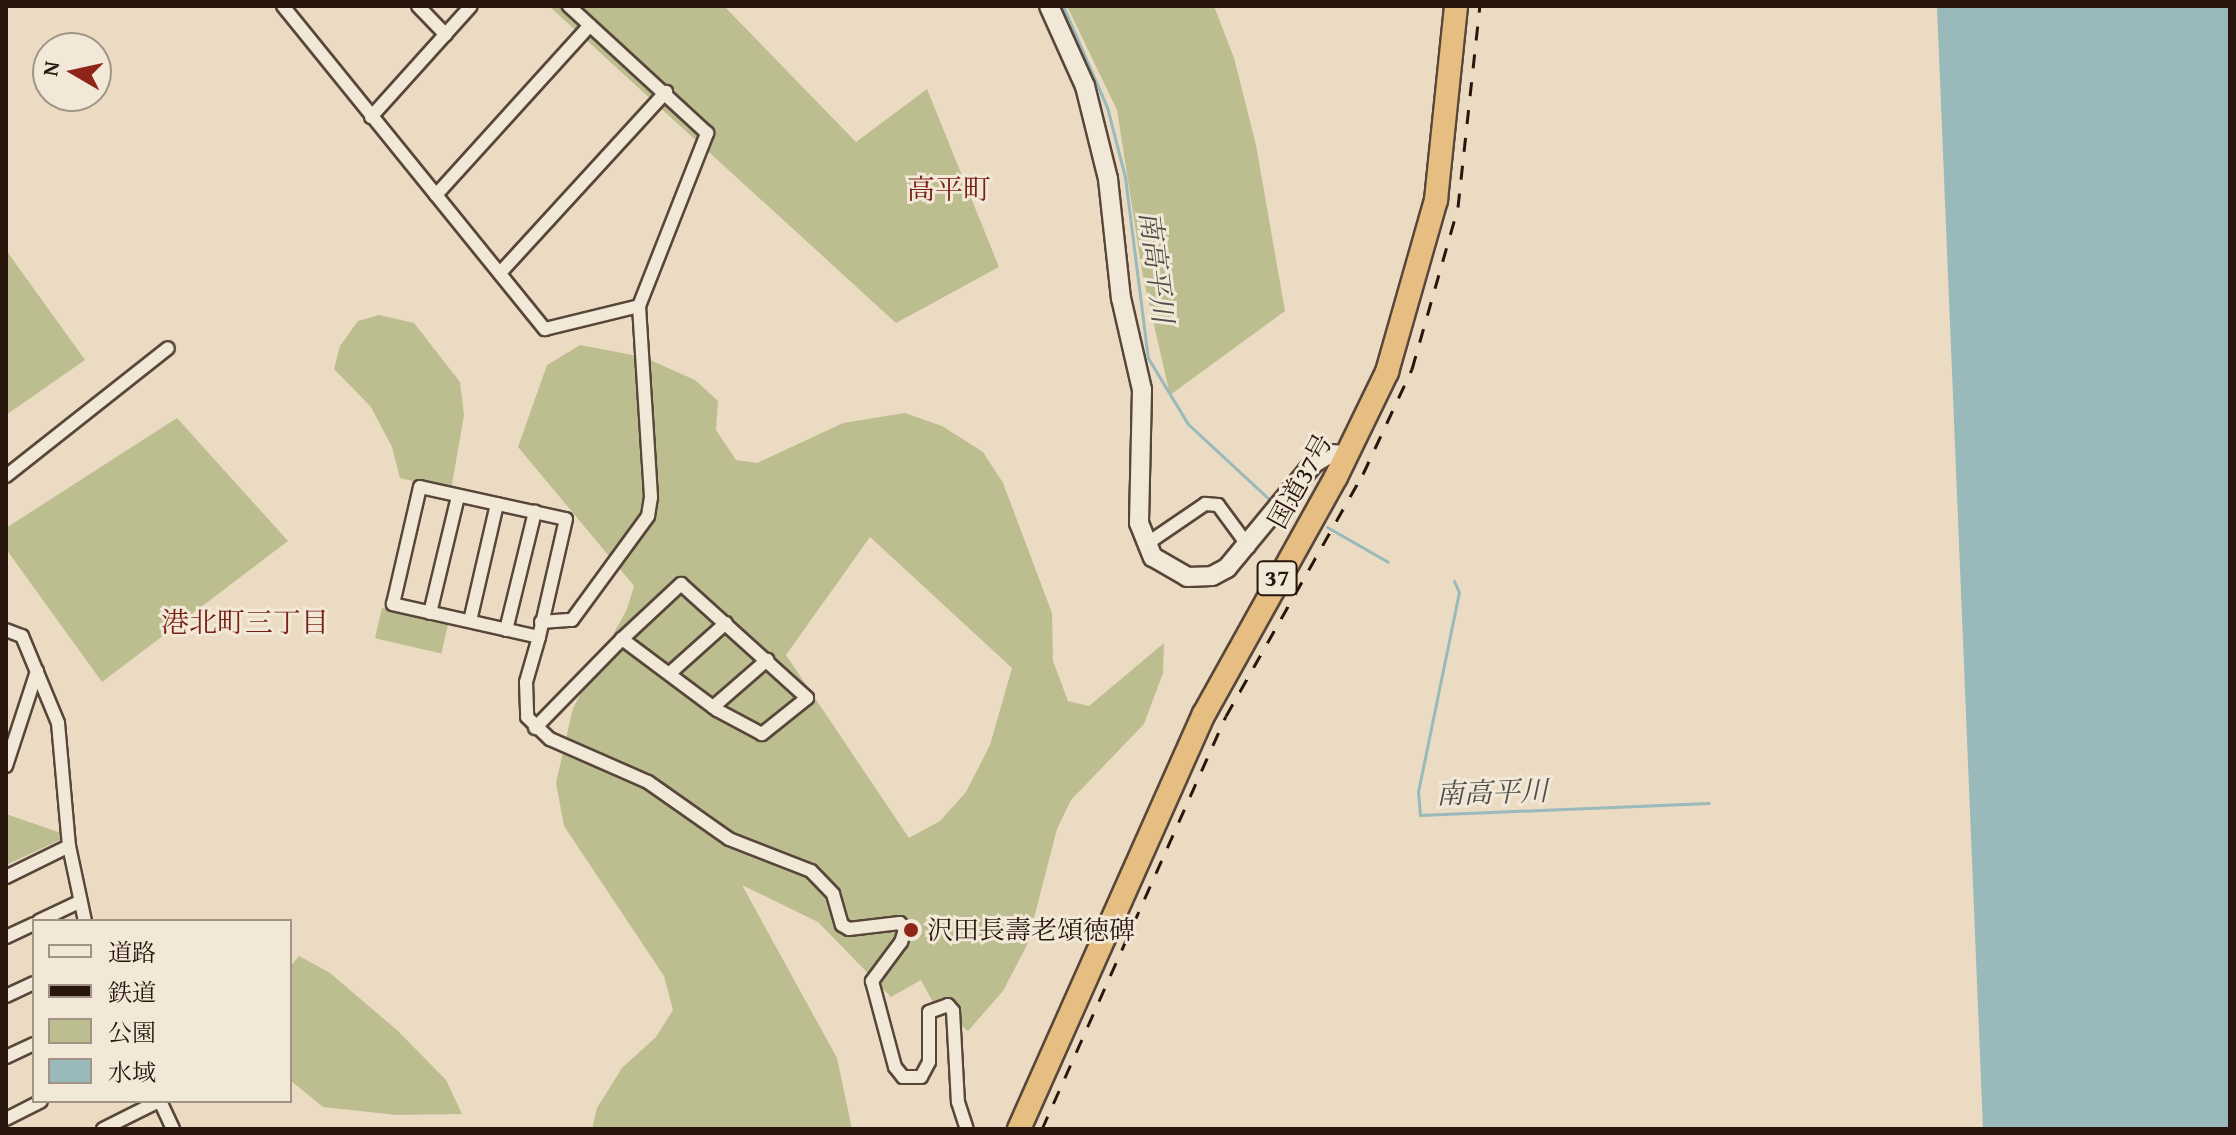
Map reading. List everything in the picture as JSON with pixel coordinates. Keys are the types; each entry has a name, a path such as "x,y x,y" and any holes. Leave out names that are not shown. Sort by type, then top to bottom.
{"highway":[{"name":"国道37号","path":"1019,1129 1204,714 1348,455 1387,372 1427,238 1447,129 1456,6"}],"street":[{"path":"283,6 545,329 639,306"},
{"path":"418,6 446,35"},
{"path":"371,117 471,6"},
{"path":"541,622 572,620 648,516 651,497 639,306 707,133 666,92 569,6"},
{"path":"1049,6 1085,86 1108,179 1121,298 1142,390 1138,500 1145,545 1163,567 1200,578 1227,568 1249,547 1314,463 1329,454 1348,455"},
{"path":"436,195 590,25"},
{"path":"500,273 666,92"},
{"path":"6,476 168,348"},
{"path":"539,637 393,604 420,487 566,519 525,703 535,728 550,739 648,782 729,839 811,871 833,894 842,925 849,929 900,923 905,930 901,942 872,981 895,1067 903,1077 921,1077 929,1062 929,1012 948,1005 953,1011 958,1102 967,1129"},
{"path":"430,613 458,496"},
{"path":"470,621 497,504"},
{"path":"1145,545 1205,504 1218,505 1249,547"},
{"path":"506,630 535,512"},
{"path":"535,728 622,639 681,584 807,698 762,734 713,707 622,639"},
{"path":"670,673 726,623"},
{"path":"6,630 22,636 58,723 69,846 84,919"},
{"path":"713,707 767,660"},
{"path":"6,766 37,671"},
{"path":"6,877 69,846"},
{"path":"43,919 79,902"},
{"path":"6,937 32,924"},
{"path":"6,996 32,984"},
{"path":"6,1057 32,1045"},
{"path":"6,1119 37,1103"},
{"path":"103,1129 156,1103"},
{"path":"161,1103 173,1129"}],"green space":[{"path":"549,6 724,6 856,142 927,89 999,267 896,323"},
{"path":"1067,6 1214,6 1234,58 1256,145 1285,311 1170,395 1143,277 1117,110"},
{"path":"6,250 85,360 6,415"},
{"path":"379,315 414,323 460,382 464,415 451,490 400,478 392,447 371,407 334,369 340,346 358,321"},
{"path":"580,345 643,357 695,380 718,401 716,430 736,460 757,463 843,423 905,413 942,426 983,452 1003,483 1052,613 1053,661 1068,701 1089,706 1164,643 1163,673 1144,724 1071,800 1057,829 1027,945 1003,991 968,1031 935,1006 921,980 891,997 818,922 742,885 837,1058 852,1129 592,1129 597,1108 622,1068 656,1037 673,1010 664,976 564,826 556,783 573,708 627,609 634,586 518,447 547,365","holes":["870,537 1012,668 990,745 966,792 940,821 909,838 786,655"]},
{"path":"177,418 288,541 102,682 6,549 6,528"},
{"path":"382,608 448,623 441,654 375,638"},
{"path":"6,814 61,833 60,840 6,865"},
{"path":"299,956 330,973 398,1031 446,1080 462,1114 396,1115 323,1107 292,1082 292,965"}],"water":[{"path":"1937,6 2230,6 2230,1129 1983,1129"}],"waterway":[{"name":"南高平川","path":"1063,6 1107,107 1125,177 1148,358 1188,424 1268,498"},
{"name":"南高平川","path":"1327,527 1388,562"},
{"name":"南高平川","path":"1454,581 1459,592 1418,792 1420,815 1709,803"}],"railway":[{"path":"1042,1129 1226,716 1363,474 1412,369 1458,207 1480,6"}],"place":[{"name":"沢田長壽老頌徳碑","path":"911,930"}],"district":[{"name":"高平町","path":"949,189"},
{"name":"港北町三丁目","path":"245,622"}]}
